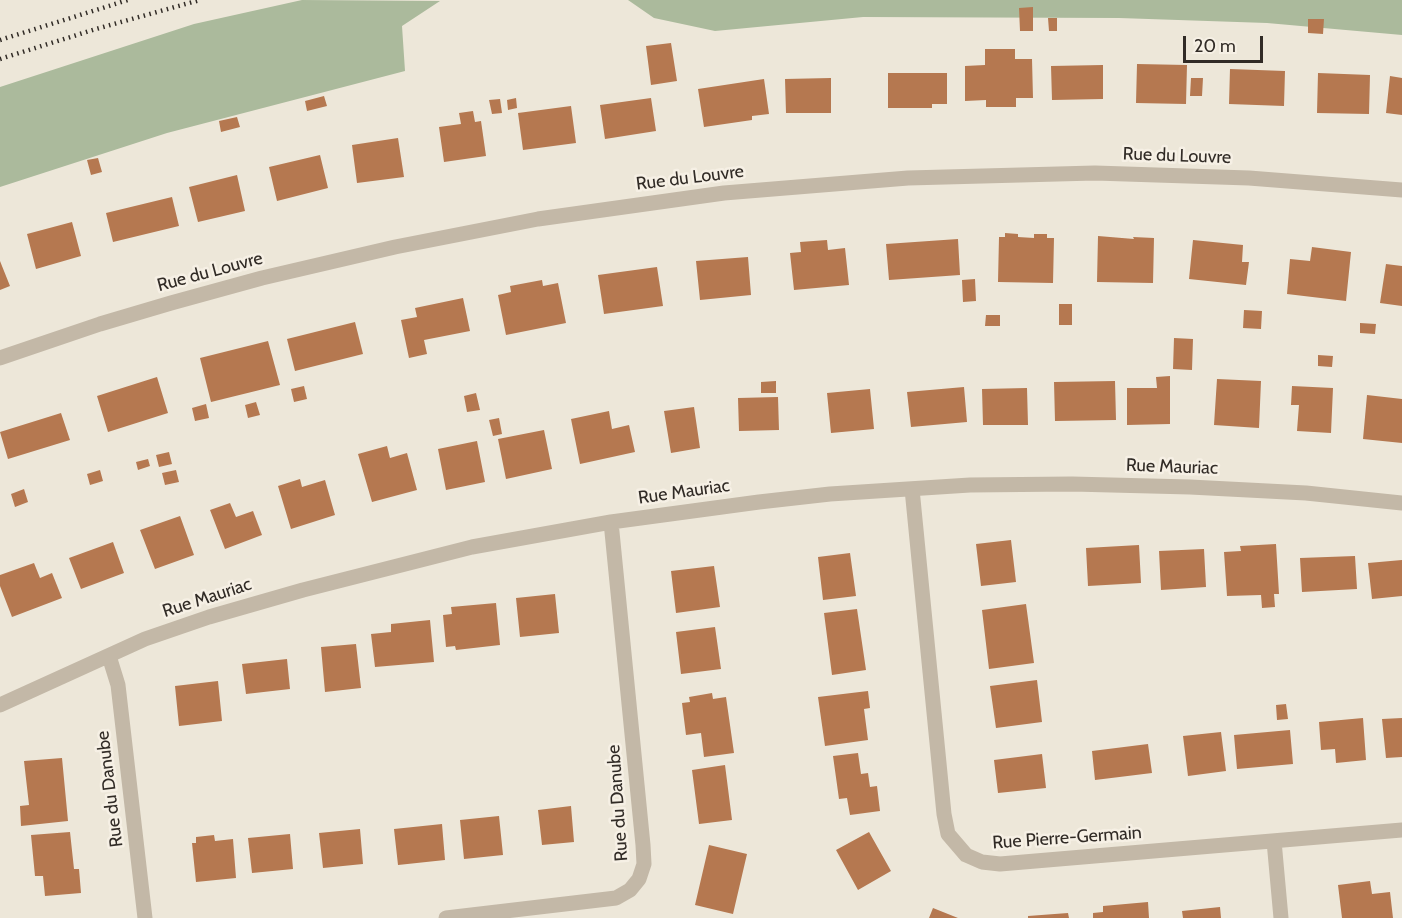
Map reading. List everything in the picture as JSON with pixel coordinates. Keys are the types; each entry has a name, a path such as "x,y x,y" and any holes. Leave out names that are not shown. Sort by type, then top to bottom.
{"street":[{"name":"Rue du Louvre","path":"0,358 171,303 262,278 384,249 538,219 713,195 908,178 1095,173 1249,178 1402,190"},
{"name":"Rue Mauriac","path":"0,705 171,629 303,590 472,547 611,522 830,494 970,485 1190,487 1296,492 1402,503"},
{"name":"Rue Pierre-Germain","path":"912,489 944,817 948,834 959,849 982,862 1000,864 1402,830"},
{"name":"Rue du Danube","path":"446,918 609,899 623,895 639,879 644,864 643,845 611,522"},
{"name":"Rue du Danube","path":"109,656 118,685 146,918"},
{"path":"1274,841 1281,918"}],"green space":[{"path":"302,0 440,1 402,26 405,71 167,133 0,187 0,87 194,24"},
{"path":"628,0 1402,0 1402,35 1267,23 1119,18 863,17 715,31 654,18"}],"building":[{"path":"1033,7 1033,31 1020,31 1019,8"},
{"path":"1048,18 1057,18 1057,31 1049,31"},
{"path":"1308,19 1324,19 1323,34 1308,33"},
{"path":"671,43 677,81 651,85 646,46"},
{"path":"985,49 1015,49 1015,59 1032,59 1033,98 1016,98 1016,107 986,107 986,100 965,101 965,66 985,65"},
{"path":"1137,64 1187,65 1186,104 1136,103"},
{"path":"1103,65 1103,99 1052,100 1051,66"},
{"path":"1230,69 1285,71 1284,106 1229,104"},
{"path":"888,73 947,73 947,104 932,104 932,108 888,108"},
{"path":"1318,73 1370,75 1369,114 1317,113"},
{"path":"1390,76 1402,78 1402,115 1386,113"},
{"path":"831,78 831,113 786,113 785,79"},
{"path":"1191,78 1203,78 1202,96 1190,96"},
{"path":"764,79 769,114 752,116 752,120 704,127 698,89"},
{"path":"324,96 327,106 307,111 305,101"},
{"path":"516,98 517,108 508,110 507,100"},
{"path":"651,98 656,131 605,139 600,105"},
{"path":"500,99 502,113 492,114 489,100"},
{"path":"571,106 576,143 523,150 518,113"},
{"path":"473,111 475,122 481,121 486,156 444,162 439,127 461,124 459,113"},
{"path":"237,117 240,127 221,132 219,121"},
{"path":"398,138 404,177 357,183 352,145"},
{"path":"320,155 328,188 277,201 269,167"},
{"path":"98,158 102,172 91,175 87,160"},
{"path":"237,175 245,211 198,222 189,187"},
{"path":"172,197 179,226 113,242 106,213"},
{"path":"72,222 81,256 36,269 27,234"},
{"path":"1005,233 1034,238 1034,234 1047,234 1047,238 1054,238 1053,283 998,282 999,237 1005,237"},
{"path":"1098,236 1154,238 1153,283 1097,282"},
{"path":"958,239 960,275 889,280 886,244"},
{"path":"827,240 828,250 845,248 849,285 794,290 790,253 801,252 800,242"},
{"path":"1193,240 1243,245 1242,262 1249,262 1246,285 1189,279"},
{"path":"1312,247 1351,252 1346,301 1287,294 1290,259 1310,261"},
{"path":"748,257 751,295 700,300 696,261"},
{"path":"0,261 10,286 0,290"},
{"path":"1386,264 1402,266 1402,306 1380,303"},
{"path":"657,267 663,306 604,314 598,275"},
{"path":"975,279 976,301 963,302 962,280"},
{"path":"542,280 543,286 558,283 566,323 506,335 498,295 511,292 510,286"},
{"path":"463,298 470,331 424,340 427,354 409,358 401,320 417,317 415,308"},
{"path":"1059,304 1072,304 1072,325 1059,325"},
{"path":"1244,310 1262,311 1261,329 1243,328"},
{"path":"986,315 1000,315 1000,326 985,326"},
{"path":"355,322 363,354 295,371 287,339"},
{"path":"1360,323 1376,324 1375,334 1360,333"},
{"path":"1174,338 1193,339 1192,370 1173,369"},
{"path":"268,341 280,385 211,402 200,358"},
{"path":"1318,355 1333,356 1332,367 1318,366"},
{"path":"1170,376 1170,424 1127,425 1127,388 1157,388 1156,377"},
{"path":"157,377 168,413 108,432 97,396"},
{"path":"1217,379 1261,381 1259,428 1214,425"},
{"path":"776,381 776,393 761,393 761,382"},
{"path":"1115,381 1116,420 1055,421 1054,382"},
{"path":"304,386 307,399 294,402 291,389"},
{"path":"1292,386 1333,388 1331,433 1297,431 1299,405 1291,405"},
{"path":"964,387 967,422 911,427 907,392"},
{"path":"1027,388 1028,425 983,425 982,389"},
{"path":"870,389 874,429 831,433 827,393"},
{"path":"476,393 480,410 467,412 464,396"},
{"path":"1367,395 1402,399 1402,443 1363,439"},
{"path":"778,397 779,430 739,431 738,398"},
{"path":"256,402 260,415 248,418 245,405"},
{"path":"206,404 209,418 195,421 192,408"},
{"path":"694,407 700,448 671,453 664,411"},
{"path":"609,411 612,429 629,425 635,452 580,464 571,419"},
{"path":"61,413 70,440 8,459 0,432"},
{"path":"499,418 502,434 493,436 489,420"},
{"path":"544,430 552,469 506,479 498,439"},
{"path":"477,441 485,482 446,490 438,449"},
{"path":"387,446 390,458 407,453 417,490 372,502 358,454"},
{"path":"169,452 172,464 159,467 156,455"},
{"path":"148,459 150,466 138,470 136,462"},
{"path":"100,470 103,481 90,485 87,474"},
{"path":"176,470 179,482 165,485 162,473"},
{"path":"300,479 302,487 325,480 335,515 291,529 278,486"},
{"path":"24,489 28,502 15,507 11,494"},
{"path":"230,503 236,517 253,511 262,535 225,549 210,510"},
{"path":"180,516 194,555 155,569 140,530"},
{"path":"1011,540 1016,582 981,586 976,544"},
{"path":"113,542 124,573 81,589 69,558"},
{"path":"1276,544 1279,594 1274,594 1275,607 1262,608 1261,595 1227,596 1224,552 1241,551 1240,546"},
{"path":"1139,545 1141,583 1088,586 1086,548"},
{"path":"1204,549 1206,587 1161,590 1159,551"},
{"path":"850,553 856,596 823,600 818,557"},
{"path":"1355,556 1357,589 1302,592 1300,558"},
{"path":"1402,560 1402,596 1372,599 1368,563"},
{"path":"34,563 40,578 52,573 62,598 12,617 0,586 0,575"},
{"path":"714,566 720,607 676,613 671,571"},
{"path":"555,594 559,633 520,637 516,598"},
{"path":"496,603 500,645 456,650 455,646 446,647 443,615 452,614 451,607"},
{"path":"1026,604 1034,663 989,669 982,610"},
{"path":"857,609 866,670 832,675 824,613"},
{"path":"430,620 434,662 375,667 371,634 391,632 391,624"},
{"path":"715,627 721,669 681,674 676,632"},
{"path":"356,644 361,688 325,692 321,647"},
{"path":"287,659 290,689 246,694 242,664"},
{"path":"1037,680 1042,722 996,728 990,686"},
{"path":"218,681 222,721 179,726 175,686"},
{"path":"868,691 870,708 864,709 868,740 825,746 818,697"},
{"path":"712,693 713,699 726,697 734,753 704,757 701,733 686,735 682,703 690,702 689,697"},
{"path":"1286,704 1288,719 1277,720 1276,705"},
{"path":"1363,718 1366,760 1336,763 1335,749 1321,750 1319,722"},
{"path":"1402,718 1402,757 1386,758 1382,719"},
{"path":"1290,730 1293,764 1237,769 1234,735"},
{"path":"1221,732 1226,771 1188,776 1183,736"},
{"path":"1148,744 1152,773 1095,780 1092,751"},
{"path":"858,753 861,774 868,773 870,787 877,786 880,811 850,815 847,798 839,799 833,756"},
{"path":"1042,754 1046,788 998,793 994,760"},
{"path":"62,758 68,821 21,826 20,806 29,805 24,761"},
{"path":"725,765 732,820 699,824 692,770"},
{"path":"571,806 574,842 542,845 538,810"},
{"path":"499,816 503,855 464,859 460,820"},
{"path":"442,824 445,860 398,865 394,829"},
{"path":"360,829 363,864 323,868 319,833"},
{"path":"70,832 74,869 79,869 81,893 45,896 43,876 35,876 31,835"},
{"path":"869,832 891,871 858,890 836,850"},
{"path":"290,834 293,869 252,873 248,838"},
{"path":"214,835 215,841 233,839 236,878 196,882 192,843 196,843 196,837"},
{"path":"709,845 747,854 733,914 695,905"},
{"path":"1370,881 1372,894 1390,892 1393,918 1342,918 1338,885"},
{"path":"1148,902 1149,918 1093,918 1093,913 1103,912 1103,906"},
{"path":"1220,907 1221,918 1183,918 1182,911"},
{"path":"933,908 958,918 929,918"},
{"path":"1068,913 1069,918 1028,918 1028,916"}],"railway":[{"path":"0,40 128,0"},
{"path":"0,59 200,0"}]}
